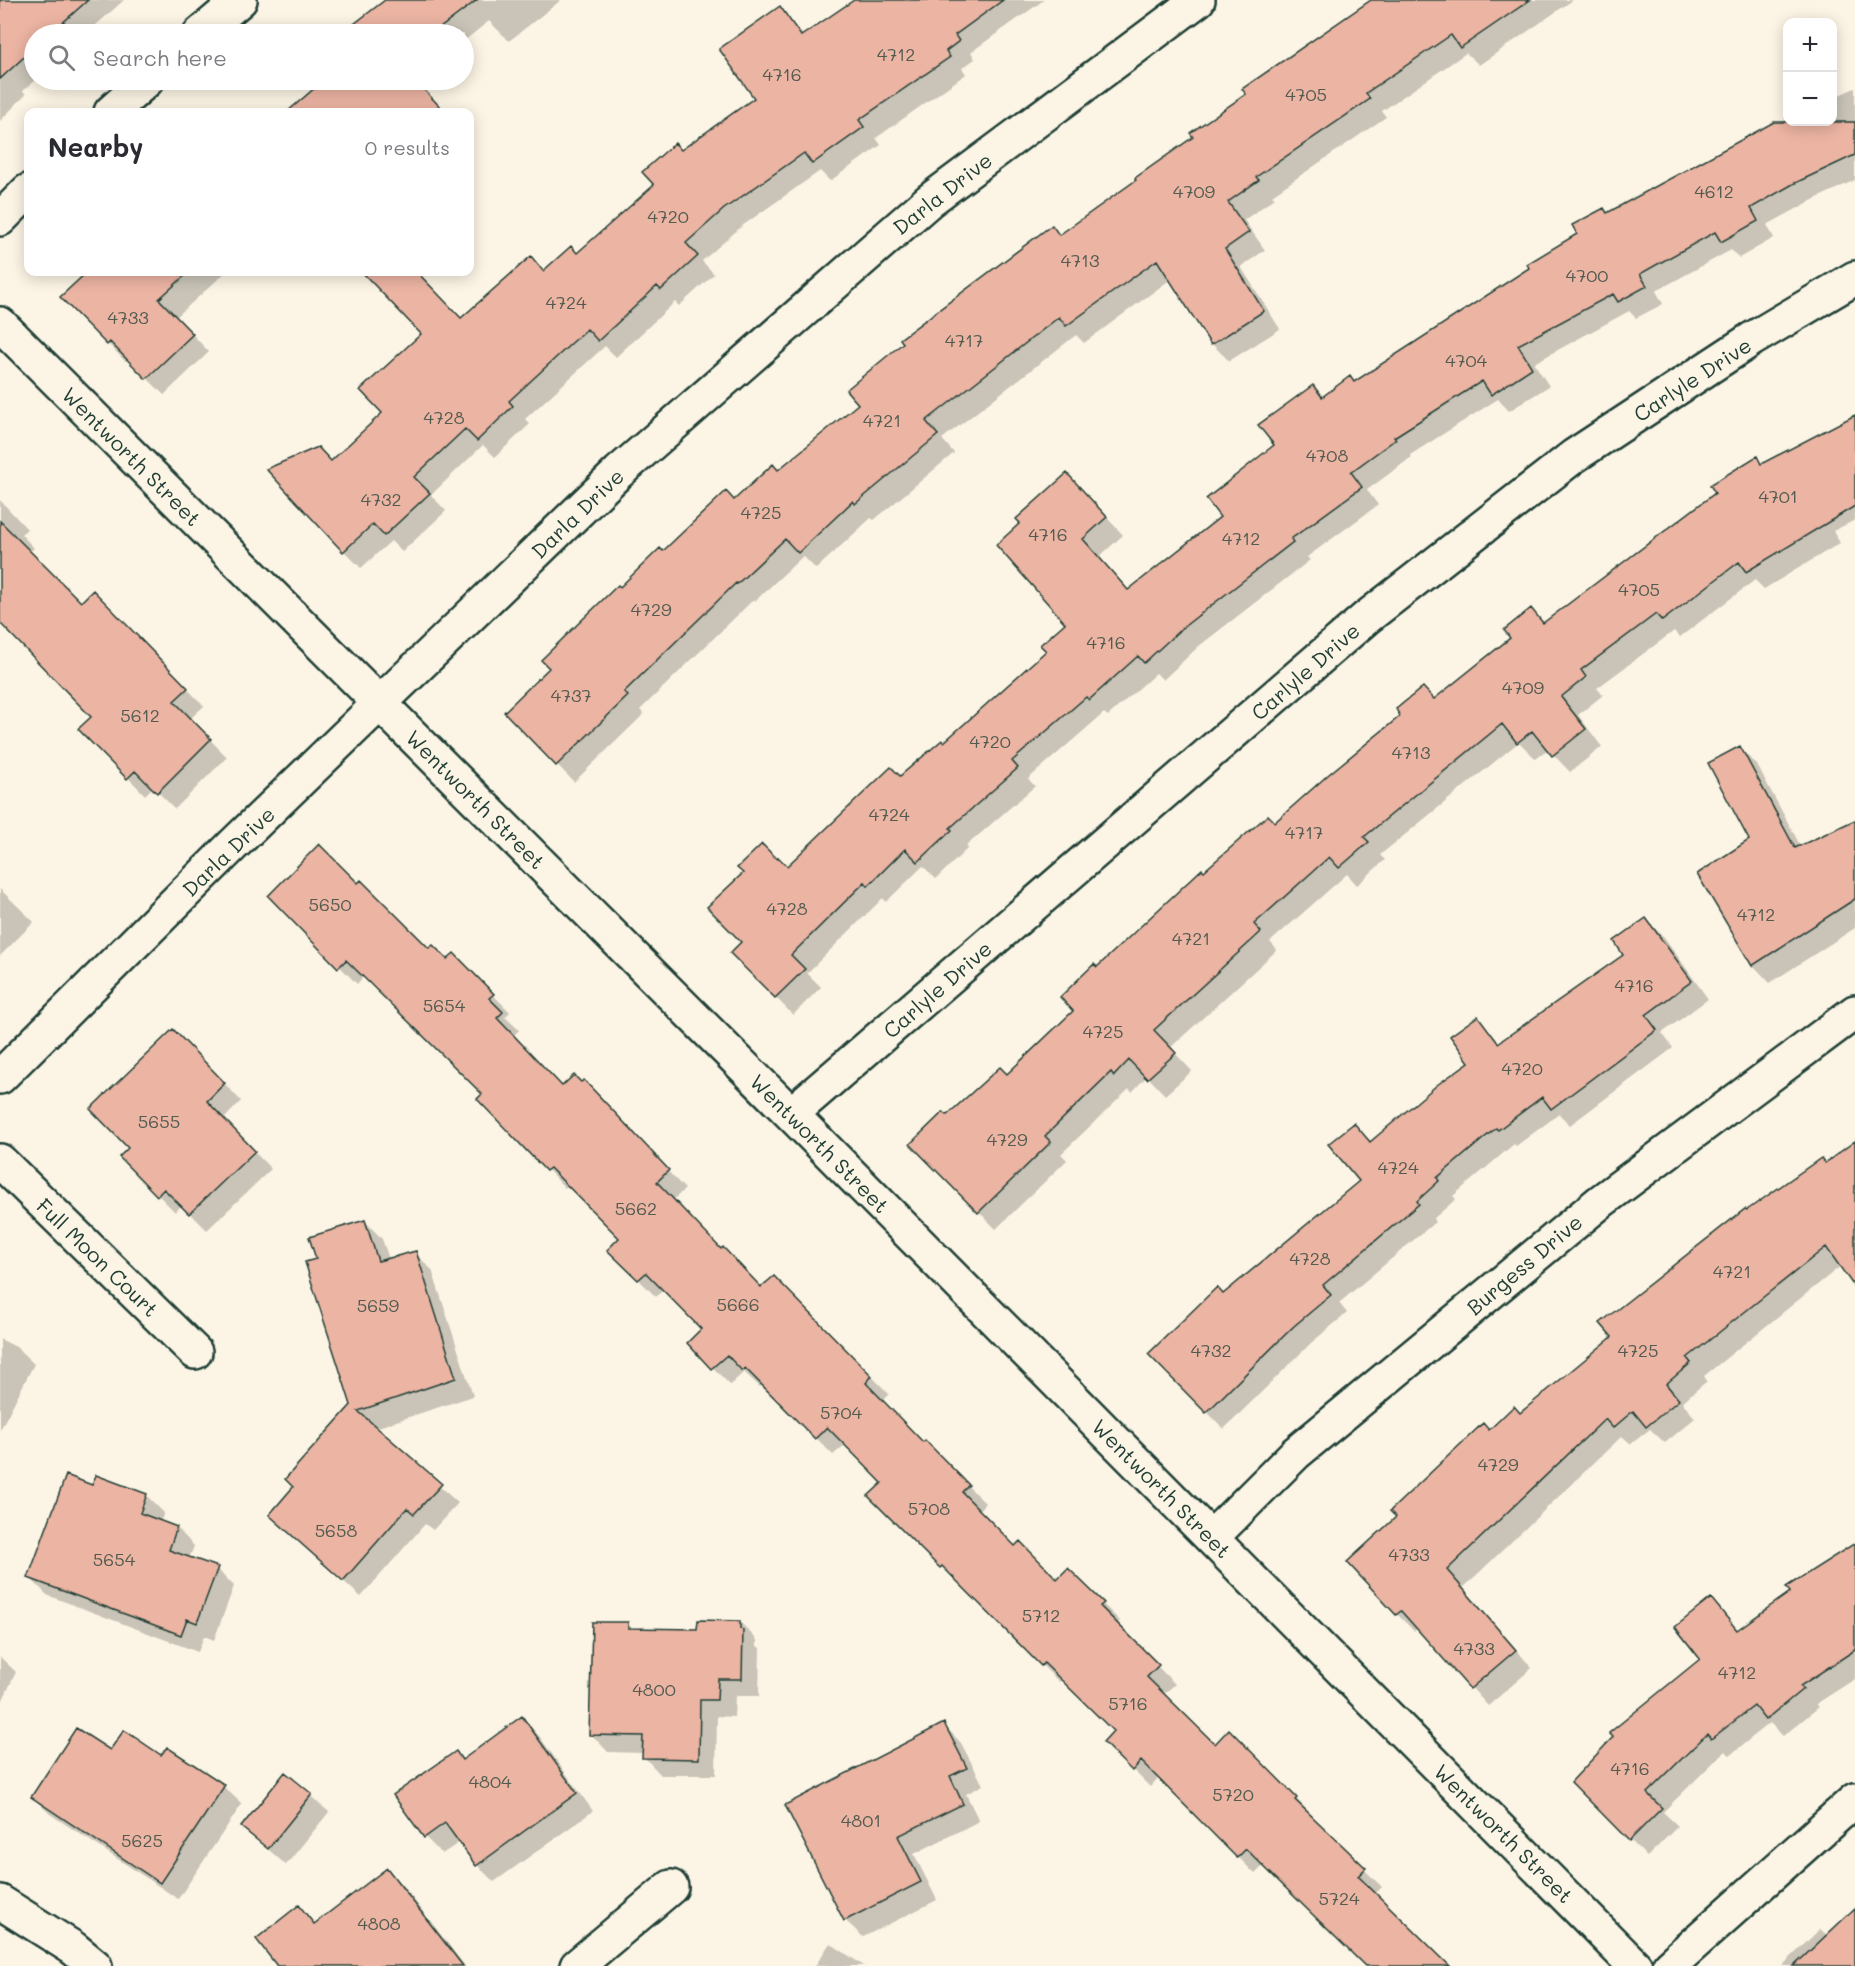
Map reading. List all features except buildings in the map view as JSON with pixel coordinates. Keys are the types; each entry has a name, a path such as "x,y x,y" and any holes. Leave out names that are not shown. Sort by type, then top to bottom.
{"street":[{"path":"212,24 240,0"},
{"name":"Darla Drive","path":"0,1077 233,845 619,472 930,200 1198,0"},
{"path":"116,108 136,90"},
{"path":"0,219 24,195"},
{"name":"Carlyle Drive","path":"791,1114 1366,618 1574,456 1752,339 1855,278"},
{"name":"Wentworth Street","path":"0,324 791,1114 1635,1966"},
{"name":"Burgess Drive","path":"1211,1538 1296,1453 1600,1202 1855,1012"},
{"name":"Full Moon Court","path":"0,1161 195,1352"},
{"path":"1669,1966 1855,1800"},
{"path":"577,1966 671,1887"},
{"path":"0,1902 73,1948 95,1966"}]}
